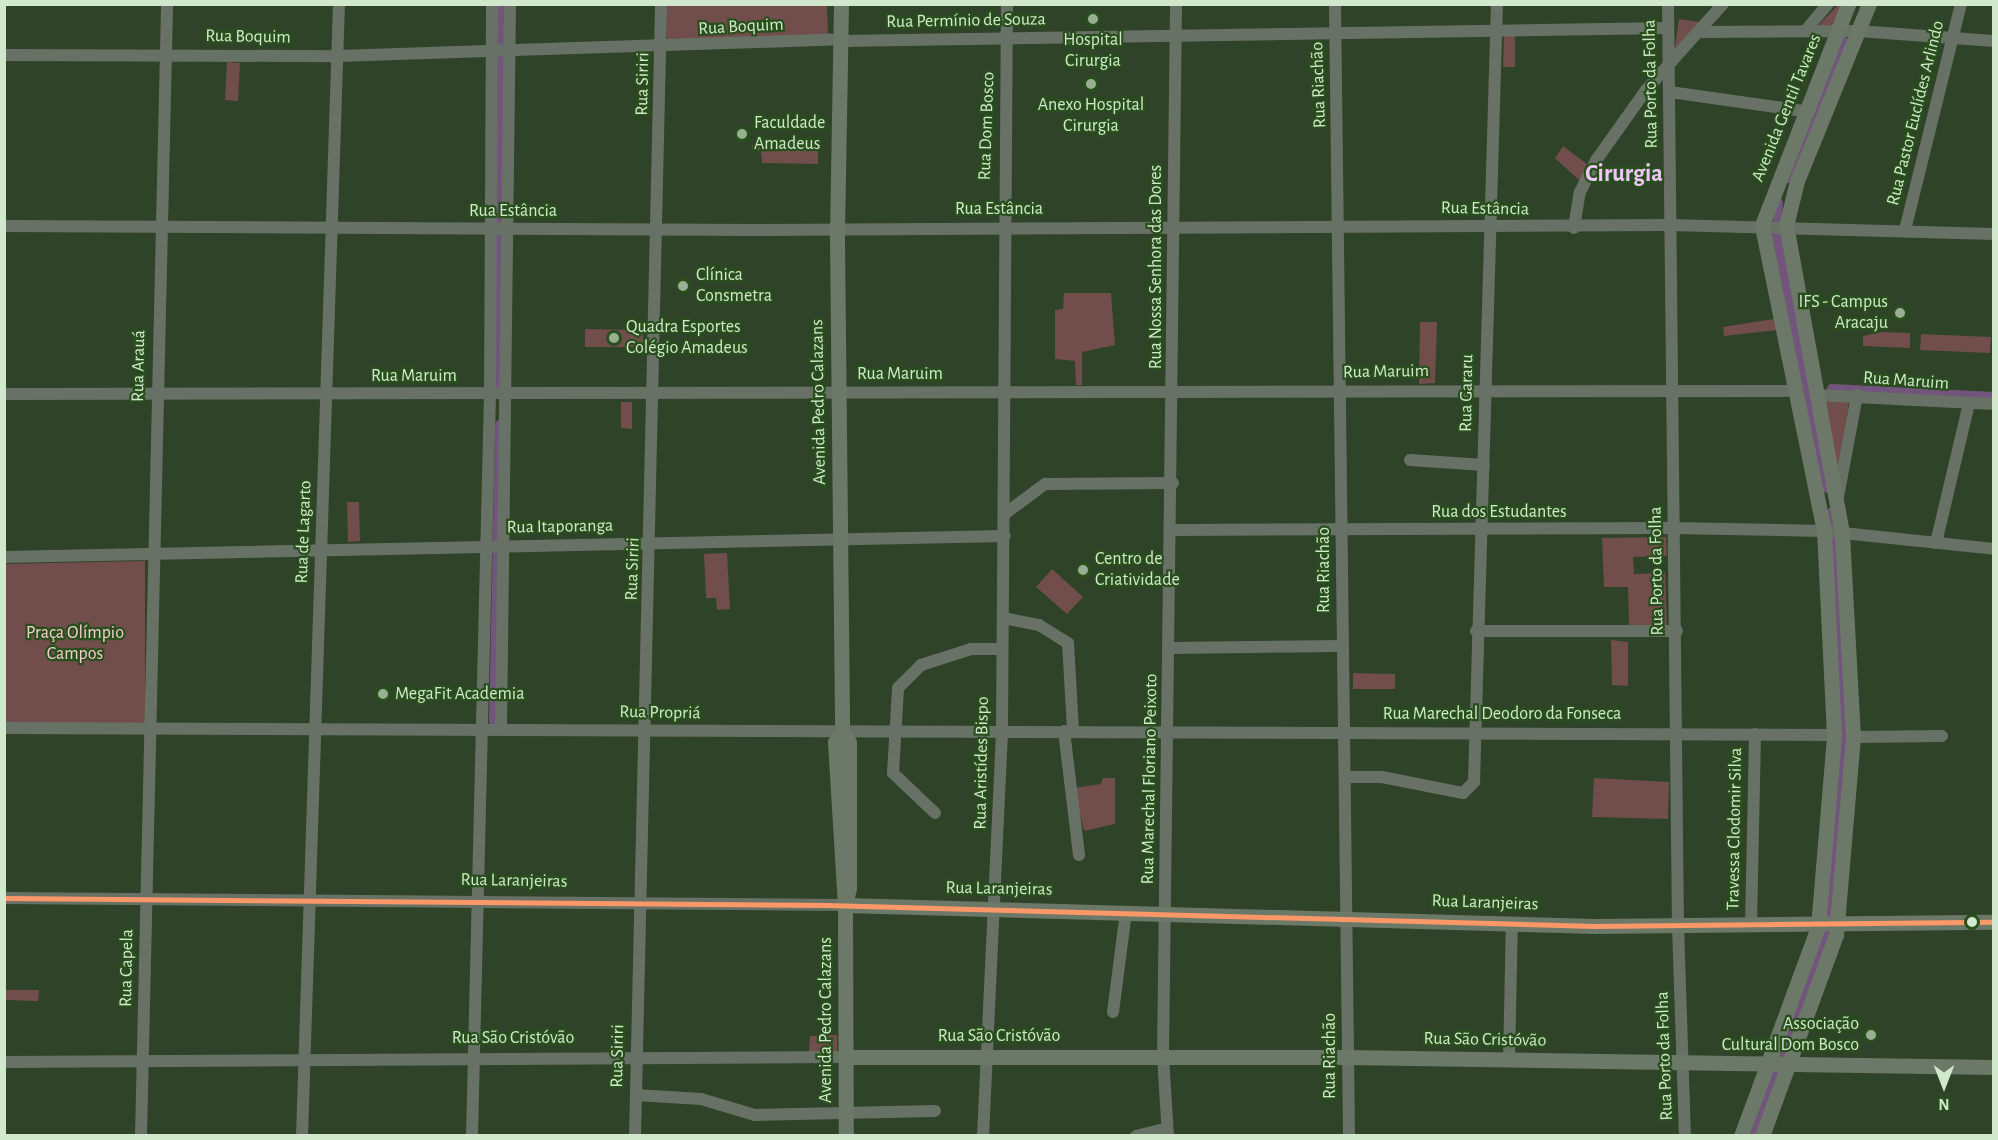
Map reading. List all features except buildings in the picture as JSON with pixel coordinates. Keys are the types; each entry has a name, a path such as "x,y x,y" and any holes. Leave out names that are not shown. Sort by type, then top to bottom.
{"main road":[{"name":"Avenida Pedro Calazans","path":"831,4 837,72 841,538 842,732 835,742 845,905 846,1136"},
{"name":"Avenida Pedro Calazans","path":"836,41 841,4"},
{"name":"Avenida Gentil Tavares","path":"1764,225 1804,111 1840,31 1848,4"},
{"name":"Avenida Gentil Tavares","path":"1785,226 1797,181 1869,4"},
{"path":"1740,1136 1827,927 1834,735 1825,532 1764,225"},
{"path":"1762,1136 1791,1063 1827,927 1853,737 1842,533 1785,226"},
{"name":"Rua Laranjeiras","path":"845,905 1678,926 1827,927 1994,922"},
{"name":"Rua São Cristóvão","path":"844,1057 983,1055 1348,1057 1994,1067"}],"street":[{"name":"Rua Arauá","path":"149,729 167,4"},
{"name":"Rua de Lagarto","path":"302,1136 307,1060 314,730 339,4"},
{"path":"472,1136 476,900 492,730 499,394 499,52 492,4"},
{"path":"499,228 499,52 510,4"},
{"name":"Rua Siriri","path":"635,1136 639,903 652,543 661,4"},
{"name":"Rua Dom Bosco","path":"1003,392 1002,227 1007,4"},
{"name":"Rua Nossa Senhora das Dores","path":"1173,530 1176,4"},
{"name":"Rua Riachão","path":"1335,4 1342,225 1338,391 1342,530 1348,1136"},
{"name":"Rua Gararu","path":"1345,777 1382,777 1463,793 1474,782 1476,631 1484,465 1497,4"},
{"name":"Rua Porto da Folha","path":"1668,4 1673,528 1677,632 1678,926 1685,1136"},
{"path":"1574,228 1580,192 1597,159 1669,65 1723,4"},
{"name":"Avenida Gentil Tavares","path":"1806,30 1827,4"},
{"name":"Rua Pastor Euclídes Arlindo","path":"1905,230 1961,4"},
{"name":"Rua Permínio de Souza","path":"836,41 1668,28"},
{"path":"1700,32 1857,31 1994,41"},
{"name":"Rua Boquim","path":"4,55 166,53 338,56 661,49 836,41"},
{"path":"1670,92 1804,111"},
{"name":"Rua Estância","path":"4,226 658,230 837,227 1342,225 1574,228 1764,225 1994,234"},
{"name":"Rua Maruim","path":"4,394 654,396 839,392 1173,390 1796,391"},
{"name":"Rua Aristídes Bispo","path":"983,1136 983,1055 996,909 1002,730 1006,513 1003,392"},
{"path":"492,730 499,394"},
{"name":"Rua Maruim","path":"1816,395 1857,395 1994,404"},
{"path":"1837,501 1857,395"},
{"path":"1936,543 1969,403"},
{"path":"1410,460 1484,465"},
{"path":"1006,513 1045,484 1173,483"},
{"name":"Rua dos Estudantes","path":"1173,530 1481,531 1673,528 1842,533"},
{"name":"Rua Marechal Floriano Peixoto","path":"1167,1132 1163,1056 1173,530"},
{"path":"1842,533 1994,549"},
{"name":"Rua Itaporanga","path":"152,552 321,551 1005,536"},
{"path":"4,557 152,552"},
{"path":"1003,618 1039,625 1068,643 1068,731 1079,855"},
{"path":"1476,631 1677,632"},
{"path":"1170,648 1342,646"},
{"path":"935,813 893,773 892,731 898,688 906,676 945,656 1002,649"},
{"path":"4,728 149,729"},
{"name":"Rua Propriá","path":"149,729 644,732 1169,730"},
{"name":"Rua Capela","path":"141,1136 149,729"},
{"name":"Rua Marechal Deodoro da Fonseca","path":"1169,730 1834,735"},
{"name":"Travessa Clodomir Silva","path":"1751,926 1755,734"},
{"path":"1853,737 1942,736"},
{"name":"Rua Laranjeiras","path":"4,898 476,900 845,905"},
{"path":"1113,1012 1126,912"},
{"path":"1509,1061 1512,923"},
{"name":"Rua São Cristóvão","path":"4,1062 307,1060 473,1056 635,1059 844,1057"},
{"path":"636,1095 701,1099 755,1115 846,1111 934,1111"},
{"path":"1136,1136 1167,1132"}],"green space":[{"path":"666,5 827,5 828,34 667,43"},
{"path":"1838,5 1846,5 1837,29 1815,29"},
{"path":"1679,19 1700,22 1674,53"},
{"path":"1504,36 1515,36 1515,67 1503,67"},
{"path":"227,62 240,63 238,101 225,100"},
{"path":"818,144 818,164 762,163 761,150 752,151 752,145"},
{"path":"1563,146 1588,165 1580,181 1555,158"},
{"path":"1064,293 1111,293 1115,345 1082,352 1082,385 1076,385 1075,361 1055,359 1055,310 1063,309"},
{"path":"1774,319 1777,330 1724,336 1723,327"},
{"path":"1420,322 1437,322 1435,383 1419,384"},
{"name":"Quadra Esportes Colégio Amadeus","path":"585,329 643,330 643,347 585,347"},
{"path":"1881,332 1910,333 1910,348 1863,346 1863,336"},
{"path":"1921,334 1991,337 1990,353 1920,350"},
{"path":"1823,401 1849,402 1839,471"},
{"path":"621,402 632,402 632,429 621,428"},
{"path":"347,502 359,502 360,541 348,542"},
{"path":"1666,537 1667,556 1633,557 1634,574 1665,573 1667,625 1629,626 1628,587 1604,587 1602,538"},
{"path":"727,553 730,609 717,610 716,598 706,598 704,554"},
{"name":"Praça Olímpio Campos","path":"145,561 145,725 5,723 4,564"},
{"path":"1052,569 1083,597 1067,614 1036,587"},
{"path":"1611,640 1628,642 1628,686 1612,685"},
{"path":"1353,673 1395,674 1395,689 1353,689"},
{"path":"1103,778 1115,778 1115,824 1084,831 1074,788 1101,784"},
{"path":"1594,778 1669,782 1668,819 1592,817"},
{"path":"5,990 39,990 38,1001 5,1000"},
{"path":"837,1035 837,1052 809,1052 810,1036"}],"waterway":[{"path":"499,392 502,4"},
{"path":"1788,178 1843,41"},
{"path":"1778,202 1776,236 1827,488"},
{"path":"1831,388 1994,396"},
{"path":"493,721 499,424"},
{"path":"1754,1136 1830,920 1844,740 1831,511"}],"transit line":[{"path":"4,898 826,905 1595,926 1994,922"}],"place":[{"name":"Hospital Cirurgia","path":"1093,19"},
{"name":"Anexo Hospital Cirurgia","path":"1091,84"},
{"name":"Faculdade Amadeus","path":"742,134"},
{"name":"Clínica Consmetra","path":"683,286"},
{"name":"IFS - Campus Aracaju","path":"1900,313"},
{"name":"Quadra Esportes Colégio Amadeus","path":"614,338"},
{"name":"Centro de Criatividade","path":"1083,570"},
{"name":"MegaFit Academia","path":"383,694"},
{"name":"Associação Cultural Dom Bosco","path":"1871,1035"}],"district":[{"name":"Cirurgia","path":"1624,175"}]}
